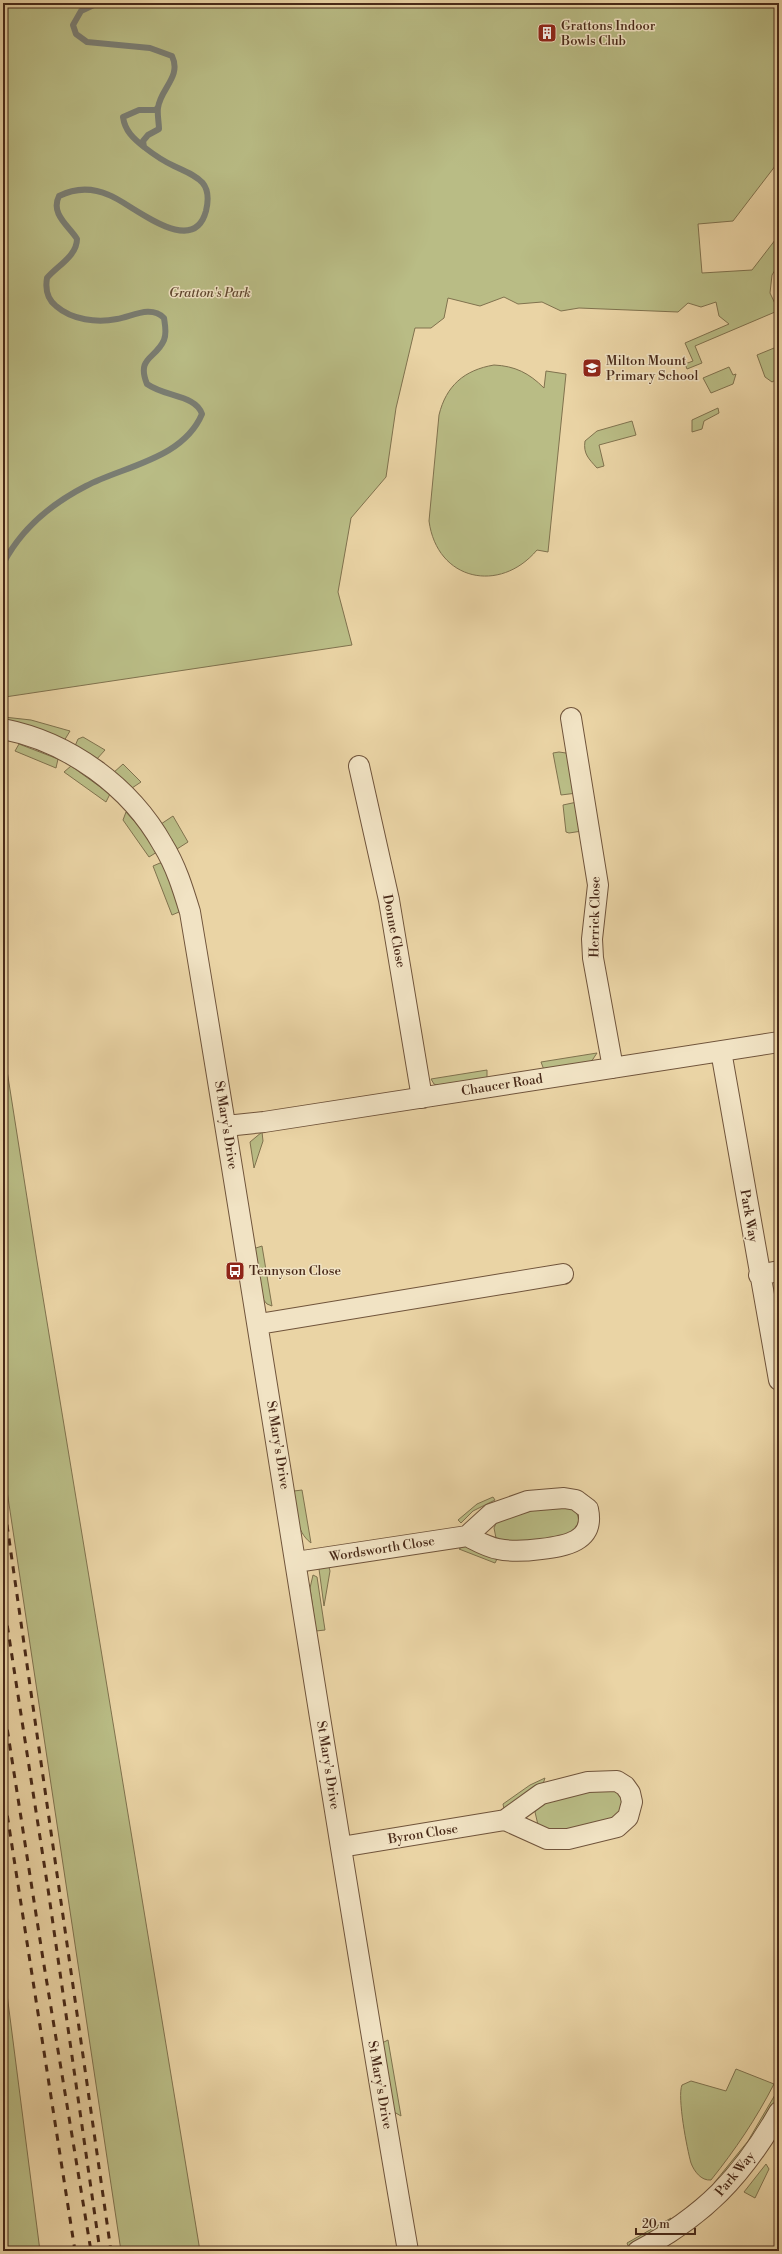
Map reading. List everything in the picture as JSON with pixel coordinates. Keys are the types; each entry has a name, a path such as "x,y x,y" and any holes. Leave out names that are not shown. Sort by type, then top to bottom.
{"street":[{"name":"Herrick Close","path":"571,718 598,885 592,939 593,958 613,1068"},
{"name":"St Mary's Drive","path":"3,729 16,732 56,747 87,763 114,784 142,814 163,844 180,879 190,912 259,1324 341,1847 408,2251"},
{"name":"Donne Close","path":"359,766 389,900 422,1098"},
{"name":"Chaucer Road","path":"226,1126 264,1122 779,1042"},
{"name":"Park Way","path":"721,1051 759,1275 779,1380"},
{"path":"759,1275 779,1271"},
{"path":"259,1324 563,1274"},
{"path":"549,1498 576,1500 588,1509 590,1520 587,1529 579,1539 569,1544 543,1549 518,1552 498,1550 467,1536 491,1514 528,1501 549,1498"},
{"name":"Wordsworth Close","path":"296,1562 467,1536"},
{"name":"Byron Close","path":"341,1847 505,1820 541,1794 588,1782 617,1781 625,1786 630,1793 632,1802 628,1817 618,1827 568,1839 547,1839 505,1820"},
{"name":"Park Way","path":"638,2251 672,2232 709,2205 743,2167 779,2112"}],"green space":[{"name":"Gratton's Park","path":"3,3 779,3 779,161 733,221 698,224 702,273 752,270 779,235 779,264 772,275 770,293 779,312 779,321 775,312 695,346 702,363 687,369 685,364 693,361 685,343 729,324 719,316 716,302 701,307 688,303 678,312 579,308 561,311 542,302 518,304 504,297 480,306 448,298 444,318 431,328 415,328 396,408 386,477 351,518 338,592 352,645 5,697 5,710 3,710"},
{"path":"779,346 779,378 772,382 765,377 757,355"},
{"path":"494,365 509,367 521,371 533,378 544,388 546,371 566,374 548,552 537,550 522,564 506,572 489,576 472,574 457,568 444,557 434,541 429,521 439,415 442,405 452,388 465,375 483,367"},
{"path":"729,367 733,375 736,374 733,384 711,393 703,378"},
{"path":"718,408 719,413 704,421 702,429 692,432 692,420"},
{"path":"632,421 636,435 599,445 604,466 597,468 586,453 585,441 597,431"},
{"path":"4,717 31,720 70,731 64,741 3,721"},
{"path":"83,737 105,750 96,760 75,746 78,739"},
{"path":"19,744 58,759 56,768 15,751"},
{"path":"553,753 566,753 570,759 577,793 561,795"},
{"path":"123,764 141,782 129,790 112,774"},
{"path":"71,766 110,794 106,802 64,772"},
{"path":"577,802 582,831 569,833 566,832 563,805"},
{"path":"126,812 144,832 157,852 149,857 123,820"},
{"path":"173,816 188,842 177,849 161,824"},
{"path":"160,863 163,864 181,909 179,912 172,915 153,866"},
{"path":"3,1045 36,1255 200,2251 121,2251 3,1464"},
{"path":"597,1053 591,1062 544,1070 541,1062"},
{"path":"487,1070 487,1080 439,1086 434,1084 431,1079"},
{"path":"262,1132 263,1141 254,1168 250,1142"},
{"path":"262,1246 272,1306 267,1304 262,1298 253,1249"},
{"path":"302,1490 311,1543 302,1532 297,1519 294,1491"},
{"path":"493,1497 495,1500 473,1511 461,1523 458,1520 477,1504"},
{"path":"541,1508 574,1508 578,1517 578,1524 570,1533 554,1538 512,1544 496,1538 494,1528 497,1521"},
{"path":"464,1546 497,1559 495,1563 459,1549"},
{"path":"328,1563 330,1571 324,1606 319,1569"},
{"path":"313,1575 317,1577 325,1630 316,1631 310,1588"},
{"path":"545,1778 543,1784 504,1809 503,1804 530,1785"},
{"path":"605,1787 618,1791 624,1803 618,1817 558,1832 551,1832 538,1825 535,1812 541,1802"},
{"path":"3,1963 40,2251 3,2251"},
{"path":"388,2040 401,2116 394,2112 382,2043"},
{"path":"736,2069 774,2084 760,2110 737,2146 711,2180 707,2180 698,2175 691,2163 682,2111 682,2085 691,2081 726,2091"},
{"path":"779,2088 777,2099 764,2125 745,2152 718,2185 714,2183 748,2141"},
{"path":"766,2164 769,2169 755,2198 744,2192"},
{"path":"671,2218 673,2223 629,2248 627,2243"}],"waterway":[{"path":"3,564 10,551 28,529 49,509 86,486 167,451 181,441 193,429 202,414 199,408 193,403 162,392 147,384 144,375 145,363 161,346 166,332 164,318 159,314 153,312 142,312 123,318 101,321 85,319 62,311 53,303 47,294 47,278 74,251 77,239 59,214 57,208 59,196 78,190 97,191 109,195 161,224 175,230 188,230 199,225 206,211 208,201 205,187 197,177 162,160 144,147 143,141 148,135 159,129 158,110 160,101 170,83 174,70 172,56 150,48 87,42 76,34 73,25 81,11 98,3"},
{"path":"144,147 130,134 123,117 139,110 156,110 158,107"}],"railway":[{"path":"3,1497 111,2251"},
{"path":"3,1598 48,1889 100,2251"},
{"path":"3,1702 91,2251"},
{"path":"3,1788 75,2251"}],"place":[{"name":"Grattons Indoor Bowls Club","path":"547,33"},
{"name":"Milton Mount Primary School","path":"592,368"},
{"name":"Tennyson Close","path":"235,1271"}]}
